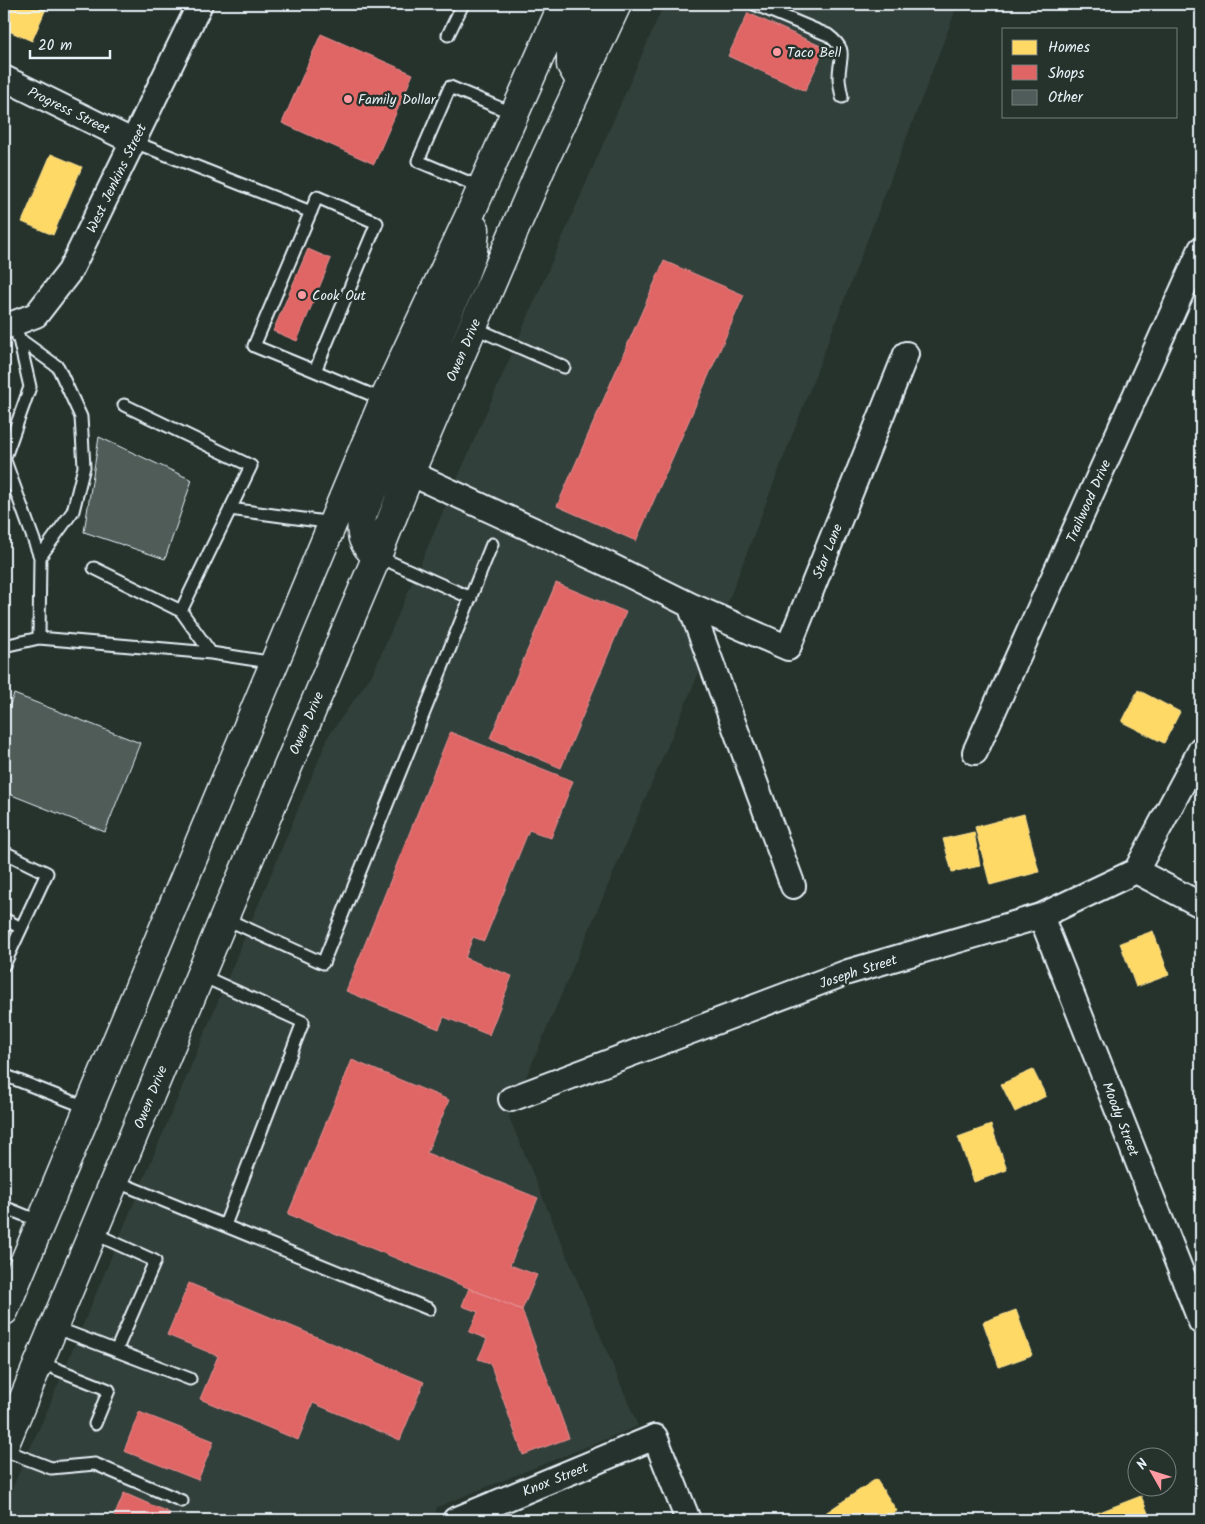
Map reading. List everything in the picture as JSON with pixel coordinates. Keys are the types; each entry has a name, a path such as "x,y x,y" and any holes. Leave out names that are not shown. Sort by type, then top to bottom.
{"highway":[{"path":"4,1311 384,400 477,199 563,4"},
{"path":"581,82 571,65 571,51 592,4"},
{"name":"Owen Drive","path":"4,1446 377,556 410,473 545,159 617,4"},
{"path":"377,556 368,550 364,542 361,529 362,516 427,365 473,251 477,199"}],"street":[{"name":"West Jenkins Street","path":"12,329 36,315 70,271 200,4"},
{"name":"Progress Street","path":"4,78 134,142"},
{"name":"Trailwood Drive","path":"975,752 1201,249"},
{"name":"Star Lane","path":"410,473 605,562 690,605 788,648 906,354"},
{"path":"690,605 793,886"},
{"path":"1201,749 1136,871 1201,905"},
{"name":"Joseph Street","path":"511,1100 848,972 1041,916 1136,871"},
{"name":"Moody Street","path":"1041,916 1201,1322"},
{"name":"Knox Street","path":"455,1520 655,1438 688,1520"}],"lane":[{"path":"448,35 463,4"},
{"path":"754,4 828,35 837,42 842,52 839,76 842,97"},
{"path":"477,199 418,161 450,87 514,114"},
{"path":"134,142 311,212"},
{"path":"315,371 377,223 317,198 254,346 384,400"},
{"path":"473,327 564,367"},
{"path":"12,329 30,387 4,459 40,557 39,638"},
{"path":"12,329 58,367 81,417 84,467 72,511 40,557"},
{"path":"124,405 251,466 181,611"},
{"path":"230,509 333,523"},
{"path":"224,918 323,963 492,544"},
{"path":"377,556 471,598"},
{"path":"94,568 181,611 211,653"},
{"path":"4,646 39,638 211,653 275,663"},
{"path":"4,852 47,873 4,965"},
{"path":"4,919 22,928"},
{"path":"200,975 304,1022 225,1225"},
{"path":"4,1075 89,1108"},
{"path":"116,1180 429,1309"},
{"path":"4,1207 41,1222"},
{"path":"93,1233 156,1261 116,1351"},
{"path":"54,1327 190,1379"},
{"path":"39,1362 108,1390 95,1424"},
{"path":"4,1450 51,1468 95,1464 182,1501"}],"shaded area":[{"path":"664,4 958,4 718,628 509,1117 638,1426 437,1507 434,1520 4,1520 4,1506 47,1411 329,735 372,675"}],"building: Homes":[{"path":"12,4 48,4 32,41 4,29 4,23"},
{"path":"51,154 82,167 53,235 22,222"},
{"path":"1138,690 1180,712 1164,743 1122,722"},
{"path":"1024,814 1039,872 990,885 975,827"},
{"path":"974,832 980,866 952,872 943,839"},
{"path":"1153,931 1169,975 1136,987 1120,943"},
{"path":"1033,1070 1046,1096 1015,1112 1001,1084"},
{"path":"991,1125 1007,1170 974,1182 958,1137"},
{"path":"1016,1310 1032,1355 999,1367 983,1322"},
{"path":"876,1479 897,1511 884,1520 815,1520"},
{"path":"1141,1496 1151,1520 1100,1520 1097,1513"},
{"path":"1097,1513 1100,1520 1078,1520"}],"building: Shops":[{"name":"Taco Bell","path":"748,13 825,48 805,91 728,56"},
{"name":"Family Dollar","path":"321,34 413,74 374,164 282,123"},
{"name":"Cook Out","path":"308,249 331,259 297,341 273,331"},
{"path":"664,261 744,295 636,541 557,506"},
{"path":"556,583 626,612 561,768 490,738"},
{"path":"450,732 573,781 551,838 529,830 484,941 473,937 465,958 512,976 489,1035 444,1017 439,1029 346,991"},
{"path":"352,1060 449,1100 427,1153 538,1198 510,1265 537,1275 522,1310 288,1214"},
{"path":"189,1283 424,1382 400,1440 313,1403 298,1440 200,1399 218,1356 167,1335"},
{"path":"469,1288 522,1310 569,1438 523,1455 490,1363 478,1359 487,1339 469,1332 478,1312 462,1306"},
{"path":"139,1412 214,1441 198,1480 124,1451"},
{"path":"124,1493 170,1513 167,1520 121,1520 114,1517"}],"building: Other":[{"path":"99,437 192,480 165,559 84,532"},
{"path":"14,694 140,743 105,832 4,792 4,719"}],"place":[{"name":"Taco Bell","path":"777,52"},
{"name":"Family Dollar","path":"348,99"},
{"name":"Cook Out","path":"302,295"}]}
